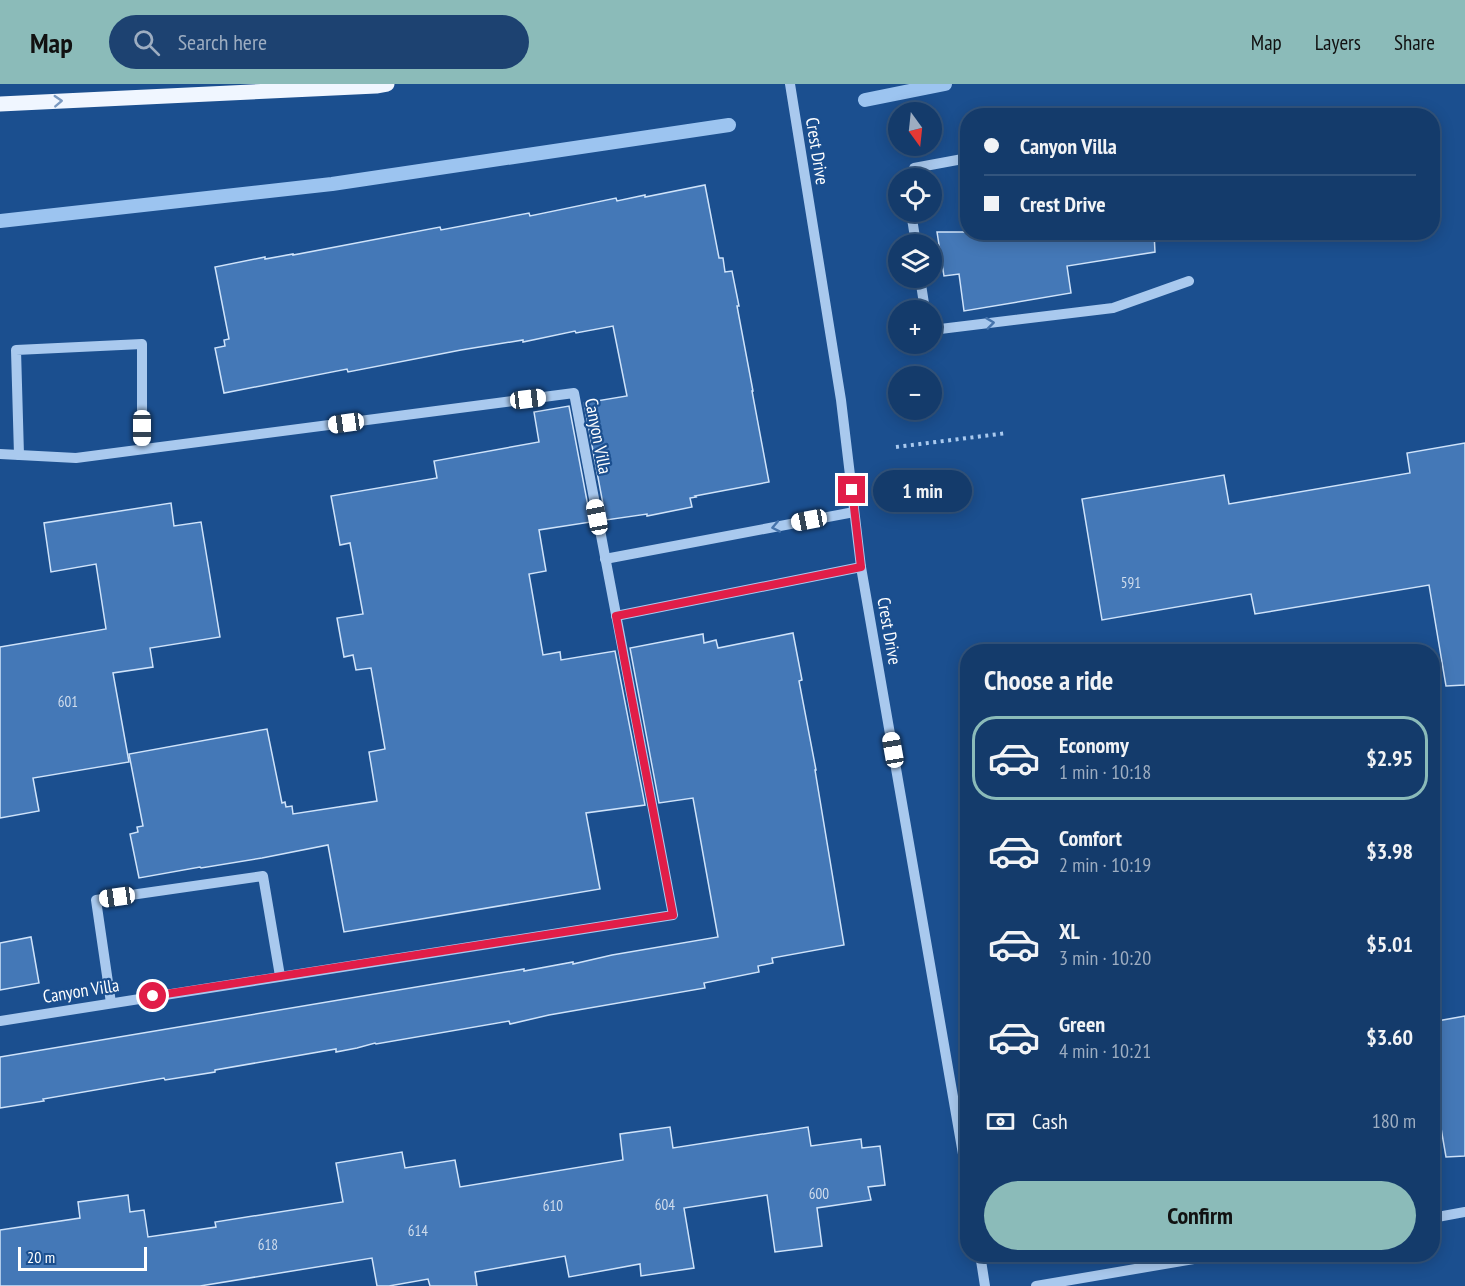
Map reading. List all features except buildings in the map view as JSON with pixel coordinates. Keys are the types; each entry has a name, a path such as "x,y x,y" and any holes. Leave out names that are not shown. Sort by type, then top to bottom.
{"main road":[{"path":"0,104 387,84"}],"street":[{"name":"Crest Drive","path":"790,84 841,400 861,567 960,1137"},
{"path":"914,168 960,159"},
{"path":"942,329 1113,308 1189,281"},
{"path":"18,455 16,350 142,344 142,449"},
{"name":"Canyon Villa","path":"0,454 76,458 573,393 673,915 0,1020"},
{"path":"605,559 854,512"},
{"path":"616,616 861,567"},
{"path":"111,1003 96,900 263,876 280,976"},
{"path":"1440,1217 1465,1212"},
{"path":"981,1262 985,1286"},
{"path":"1036,1286 1176,1262"}],"path":[{"path":"896,447 1007,433"}],"waterway":[{"path":"865,100 945,84"},
{"path":"0,221 332,184 729,125"}],"route":[{"path":"153,996 673,915 616,616 861,567 852,490"}]}
